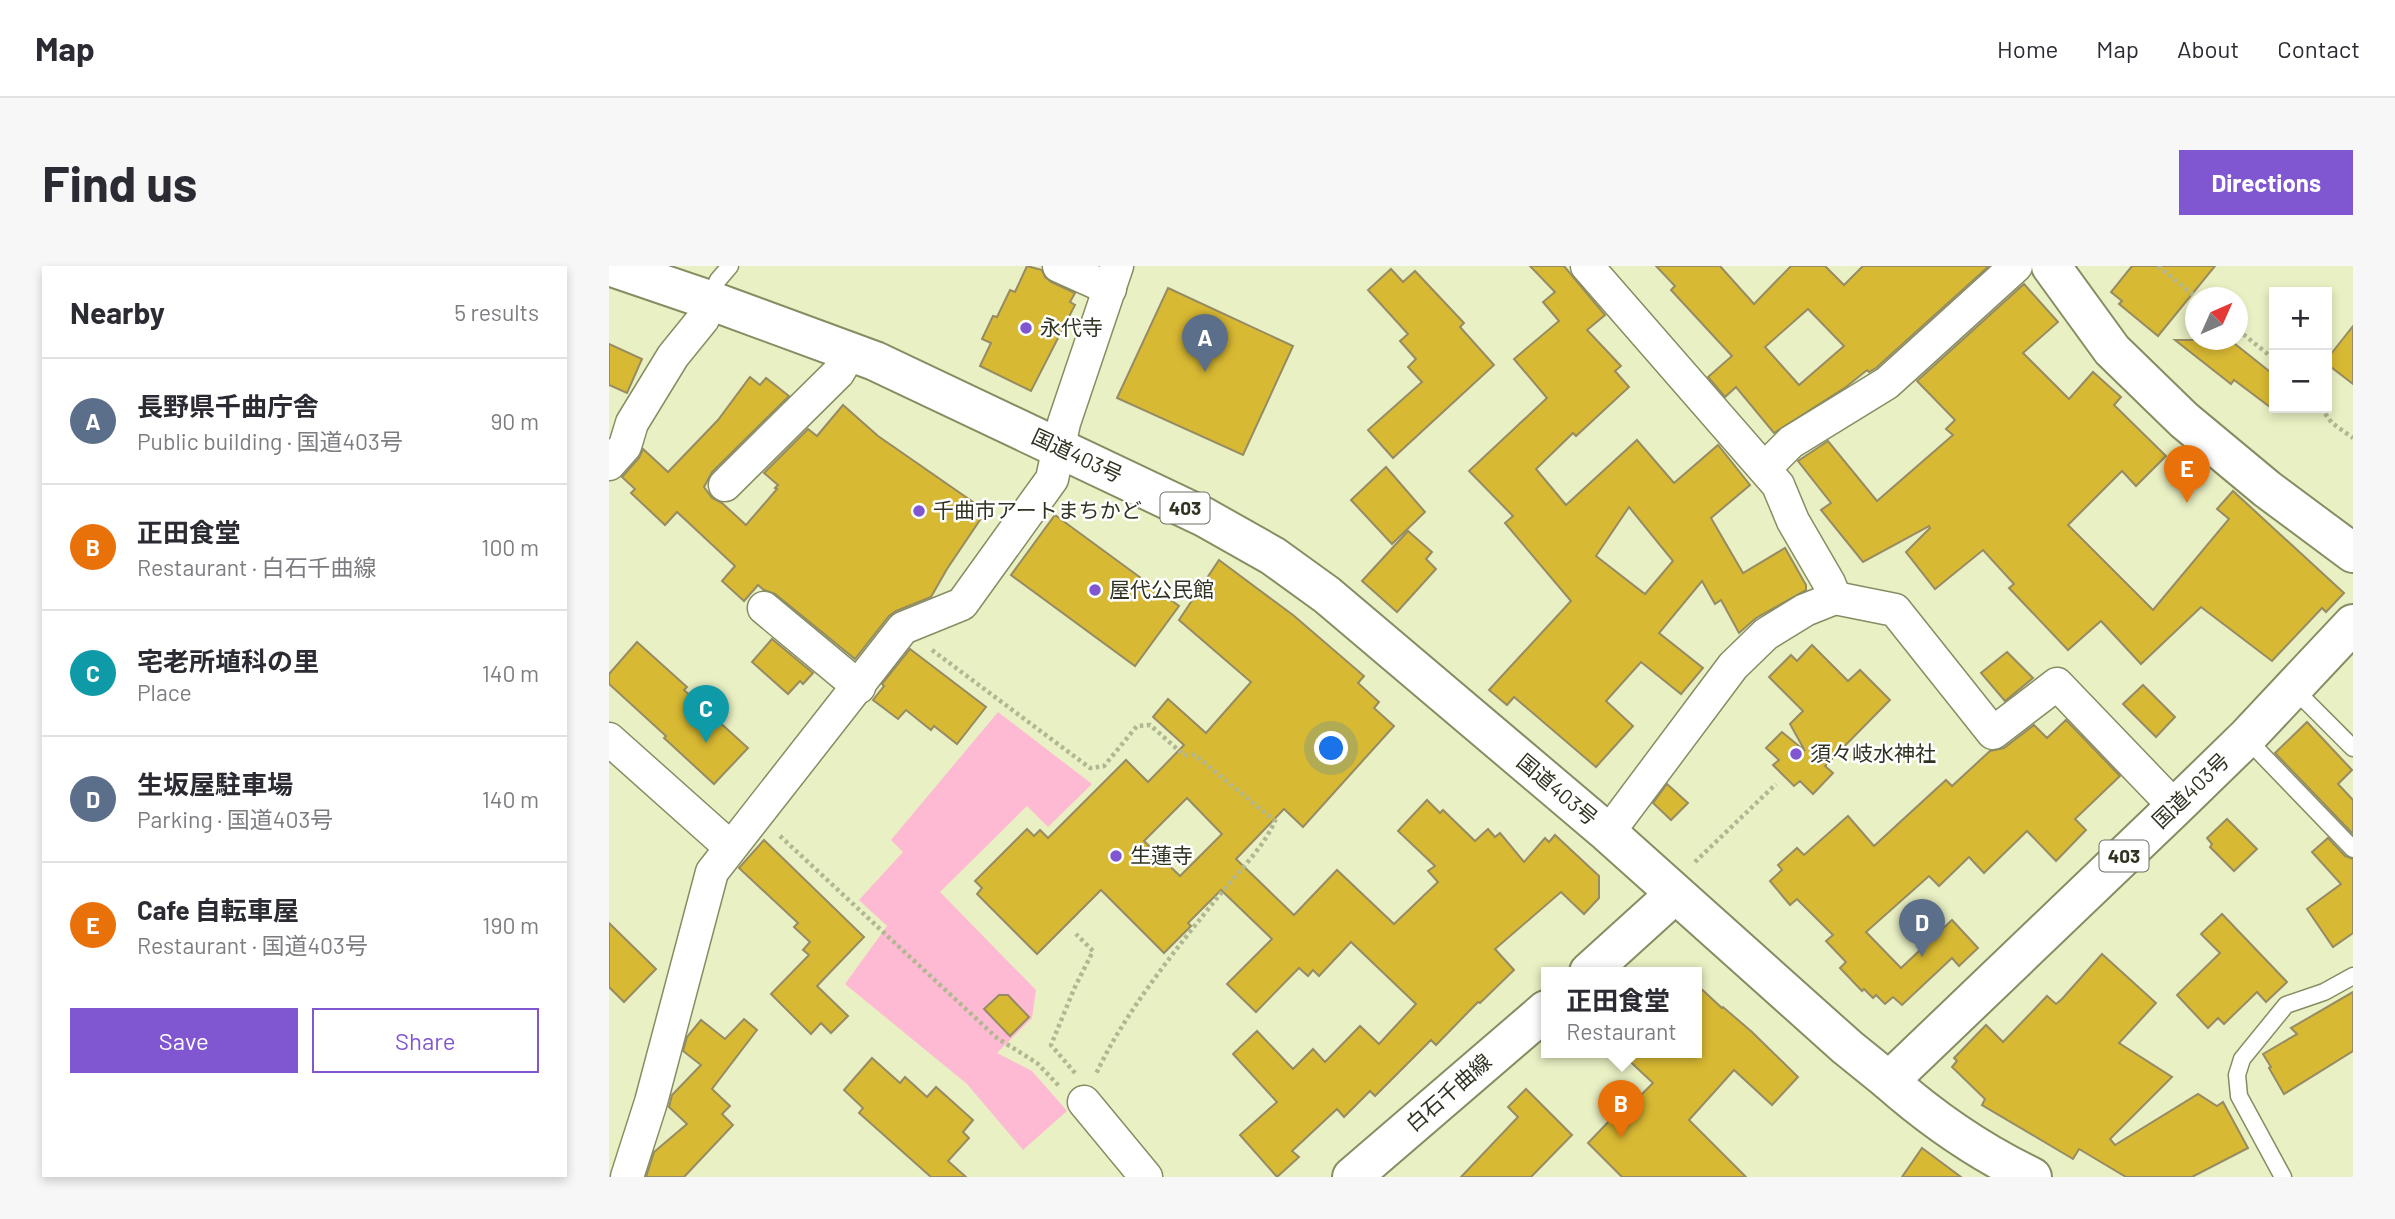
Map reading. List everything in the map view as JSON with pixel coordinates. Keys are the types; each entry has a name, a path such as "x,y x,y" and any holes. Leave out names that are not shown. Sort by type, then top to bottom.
{"main road":[{"path":"2051,266 2112,350 2183,420 2267,489 2353,553"},
{"name":"国道403号","path":"609,267 851,351 1204,517 1273,556 1327,595 1608,833 1847,1047 1889,1081 2246,738 2353,624"},
{"path":"1595,967 1675,894"},
{"name":"白石千曲線","path":"1352,1177 1541,1014"},
{"path":"1889,1081 1922,1111 2032,1177"}],"street":[{"path":"627,1177 651,1102 712,872 903,628 962,604 1052,479 1064,423 1114,278 1059,266"},
{"path":"1587,266 1778,485 1793,522 1835,598"},
{"path":"1765,468 1791,442 1887,383 2016,266"},
{"path":"609,464 625,446 632,423 673,356 703,319 709,300"},
{"path":"725,485 838,373 851,351"},
{"path":"1608,833 1733,666 1766,635 1805,610 1835,598 1895,610 1993,733 2057,684 2175,807"},
{"path":"765,608 859,687"},
{"path":"609,739 730,847"},
{"path":"1088,1097 1146,1177"}],"lane":[{"path":"709,300 717,280 730,266"},
{"path":"2293,688 2353,748"},
{"path":"2246,738 2353,849"},
{"path":"2283,1177 2239,1096 2237,1075 2242,1059 2286,1005 2324,992 2353,976"}],"path":[{"path":"2158,266 2185,288"},
{"path":"2248,338 2269,355"},
{"path":"2325,413 2332,423 2353,438"},
{"path":"757,814 997,1038 1037,1063 1076,1103 1088,1097 1097,1072 1136,1006 1217,897 1268,836 1275,821 1195,755 1184,755 1150,725 1137,726 1104,766 1090,768 903,628"},
{"path":"1695,862 1776,784"},
{"path":"1076,934 1093,951 1051,1045 1088,1097"}],"shaded area":[{"path":"998,712 1092,784 1048,827 1027,806 940,892 1036,990 1032,1018 997,1053 1032,1071 1067,1111 1023,1150 967,1084 845,984 887,926 859,900 903,852 891,840"}],"building":[{"name":"永代寺","path":"1027,266 1042,270 1051,282 1075,293 1070,302 1075,305 1031,391 980,366 991,343 982,339 993,316 997,317 1010,290 1015,292"},
{"path":"1530,266 1564,266 1605,315 1587,330 1621,366 1615,371 1629,387 1576,436 1573,433 1536,469 1566,505 1637,440 1674,483 1718,445 1750,485 1711,518 1743,573 1785,548 1806,585 1806,590 1756,618 1739,633 1721,600 1715,604 1702,581 1659,633 1703,668 1681,694 1641,662 1606,701 1633,726 1596,767 1514,697 1507,705 1489,690 1571,601 1505,523 1513,516 1469,471 1547,398 1514,359 1559,321 1543,302 1555,292","holes":["1629,507 1673,561 1645,594 1596,556"]},
{"path":"1656,266 1720,266 1754,304 1791,266 1825,266 1844,285 1863,266 1989,266 1876,368 1869,372 1867,370 1846,387 1774,433 1736,387 1725,397 1708,377 1732,356 1671,290 1675,286","holes":["1808,309 1844,346 1799,385 1765,347"]},
{"path":"2132,266 2215,266 2198,287 2185,287 2185,303 2158,336 2119,304 2122,301 2111,292"},
{"path":"1391,269 1403,282 1415,271 1464,323 1460,327 1494,365 1393,458 1368,430 1422,382 1408,367 1416,359 1400,341 1408,334 1368,290"},
{"path":"2024,284 2058,322 2023,353 2069,399 2093,372 2121,397 2114,405 2166,456 2136,486 2122,471 2068,525 2153,610 2229,519 2217,509 2233,491 2344,593 2326,612 2322,608 2272,661 2201,607 2141,664 2101,621 2068,650 2009,588 2014,584 1983,550 1935,589 1906,552 1929,526 1863,562 1821,510 1831,503 1798,461 1828,441 1877,501 1953,435 1946,429 1955,420 1917,381"},
{"path":"1168,288 1293,346 1243,455 1117,398"},
{"path":"2353,326 2353,384 2332,368 2332,353"},
{"path":"2175,340 2185,340 2185,348"},
{"path":"609,344 642,359 627,393 609,385"},
{"path":"2188,350 2243,350 2269,371 2269,406 2234,380 2231,384"},
{"path":"750,377 760,385 766,378 789,396 712,472 704,487 712,498 722,503 746,525 777,489 775,488 778,485 764,473 808,429 817,436 843,405 878,436 986,511 931,597 889,616 855,659 775,594 758,585 744,601 722,581 735,566 677,512 665,525 631,493 635,489 622,477 639,458 643,449 668,472 718,420"},
{"path":"1386,467 1425,512 1392,544 1351,500"},
{"name":"屋代公民館","path":"1055,515 1179,606 1135,666 1011,575"},
{"path":"1408,531 1432,552 1426,559 1436,569 1397,612 1362,581"},
{"path":"1219,560 1293,615 1364,676 1358,683 1379,702 1374,708 1394,726 1303,827 1284,809 1236,859 1294,915 1337,870 1394,924 1438,882 1428,871 1435,866 1398,831 1427,800 1440,813 1443,810 1475,841 1488,829 1495,837 1500,833 1524,862 1545,838 1549,842 1555,835 1599,876 1599,898 1584,914 1561,892 1495,949 1514,970 1436,1045 1431,1040 1375,1096 1370,1091 1344,1117 1337,1109 1292,1151 1299,1157 1277,1177 1240,1135 1277,1102 1233,1054 1257,1031 1293,1069 1313,1049 1325,1062 1360,1026 1379,1044 1416,1004 1351,942 1319,976 1313,970 1308,976 1299,968 1256,1012 1227,984 1272,939 1221,890 1188,923 1191,926 1164,953 1101,890 1037,954 977,894 982,888 975,881 1027,829 1034,836 1040,830 1048,838 1126,760 1148,782 1184,745 1153,717 1168,699 1206,733 1251,682 1179,620","holes":["1187,798 1222,834 1180,876 1144,841"]},
{"path":"772,639 813,673 803,684 800,681 788,694 752,662"},
{"path":"637,642 687,687 684,690 748,748 714,784 609,684 609,674"},
{"path":"1812,645 1848,681 1860,670 1890,700 1825,766 1833,773 1813,794 1800,781 1794,786 1773,765 1779,760 1766,748 1782,732 1805,751 1790,724 1803,711 1769,677 1791,655 1797,661"},
{"path":"910,649 986,707 957,744 934,726 931,730 906,710 898,719 873,700 884,686 882,684"},
{"path":"2007,652 2033,678 2005,701 1981,673"},
{"path":"2143,685 2175,717 2156,737 2123,704"},
{"path":"2066,720 2120,776 2075,819 2086,830 2056,861 2027,831 1984,873 1969,857 1939,886 1929,876 1866,932 1901,968 1952,920 1978,948 1959,966 1952,958 1902,1005 1893,997 1885,1004 1876,995 1873,998 1864,989 1862,991 1840,968 1846,962 1826,941 1833,935 1797,899 1790,905 1770,881 1782,870 1778,865 1797,848 1804,855 1848,816 1874,846 1946,780 1952,786 1990,751 2004,748 2034,725 2047,738"},
{"path":"2307,722 2352,770 2338,784 2353,800 2353,834 2275,753"},
{"path":"1667,784 1688,803 1671,820 1653,803"},
{"path":"2227,819 2257,849 2234,871 2210,847 2212,844 2207,838"},
{"path":"2328,838 2345,856 2353,859 2353,933 2333,947 2307,909 2341,884 2312,852"},
{"path":"764,840 864,937 817,986 848,1016 831,1033 821,1023 811,1034 771,994 809,955 803,950 810,942 794,927 798,923 739,868"},
{"path":"2222,914 2287,982 2266,1002 2257,992 2224,1024 2218,1018 2208,1028 2177,995 2220,953 2201,934"},
{"path":"609,923 656,969 624,1002 609,987"},
{"path":"2102,954 2156,1003 2119,1043 2172,1077 2110,1139 2115,1145 2198,1094 2217,1106 2223,1102 2248,1148 2192,1177 2126,1177 2079,1149 2073,1159 1982,1105 1985,1099 1952,1067 1957,1061 1954,1058 1986,1025 2003,1042 2047,996 2056,1004 2062,999"},
{"path":"1702,990 1752,1032 1798,1077 1772,1105 1734,1070 1689,1120 1746,1177 1622,1177 1588,1143 1614,1116 1617,1119 1653,1083 1626,1058 1702,1058"},
{"path":"2353,992 2353,1051 2284,1094 2263,1054 2297,1034 2291,1028"},
{"path":"999,995 1008,995 1029,1017 1010,1036 984,1009"},
{"path":"744,1019 757,1030 712,1089 730,1106 722,1114 733,1125 684,1177 646,1177 654,1152 687,1124 669,1107 672,1095 701,1065 683,1051 687,1037 701,1020 725,1039"},
{"path":"872,1058 900,1083 905,1077 927,1097 936,1087 973,1120 963,1132 969,1138 948,1161 966,1177 931,1177 859,1113 863,1108 844,1090"},
{"path":"1526,1089 1572,1135 1531,1177 1461,1177 1518,1117 1508,1107"},
{"path":"1922,1148 1961,1177 1902,1177"}],"place":[{"name":"永代寺","path":"1026,328"},
{"name":"長野県千曲庁舎","path":"1205,372"},
{"name":"Cafe 自転車屋","path":"2187,503"},
{"name":"千曲市アートまちかど","path":"919,511"},
{"name":"屋代公民館","path":"1095,590"},
{"name":"宅老所埴科の里","path":"706,743"},
{"name":"須々岐水神社","path":"1796,754"},
{"name":"生蓮寺","path":"1116,856"},
{"name":"生坂屋駐車場","path":"1922,957"},
{"name":"正田食堂","path":"1621,1138"}]}
